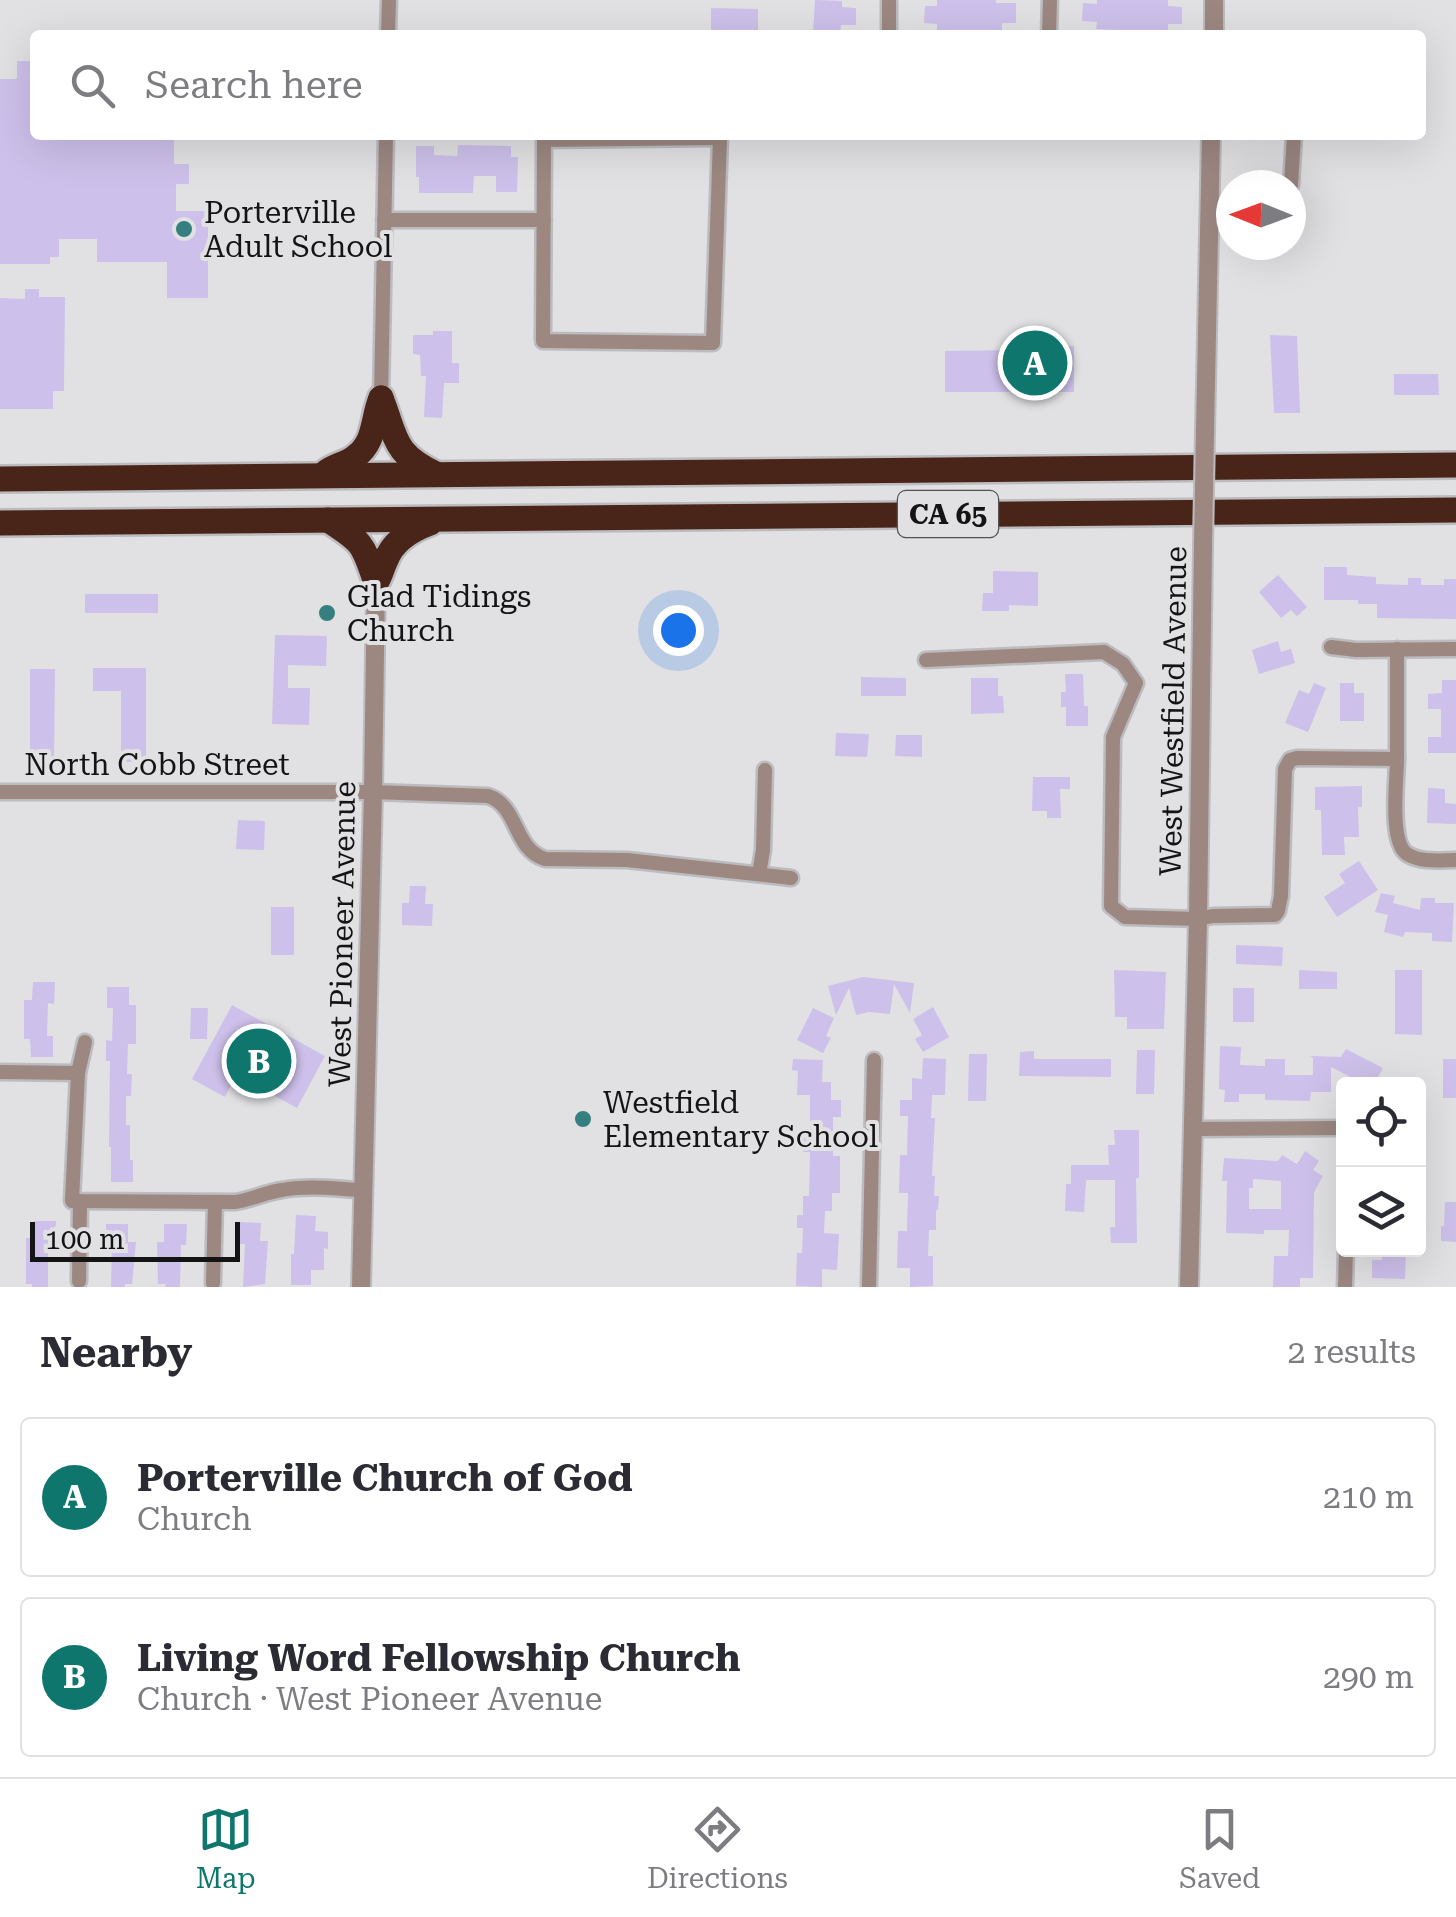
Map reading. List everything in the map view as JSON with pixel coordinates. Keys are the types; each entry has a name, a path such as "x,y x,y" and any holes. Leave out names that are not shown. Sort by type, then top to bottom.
{"highway":[{"path":"381,398 397,444 412,462 436,474"},
{"path":"323,475 354,459 367,446 381,398"},
{"name":"CA 65","path":"0,478 1456,465"},
{"name":"CA 65","path":"0,523 1456,510"},
{"path":"376,583 395,543 418,527 440,519"},
{"path":"328,520 364,548 376,583"}],"street":[{"path":"388,30 389,0"},
{"path":"889,0 889,30"},
{"path":"1049,30 1050,0"},
{"path":"1214,0 1214,30"},
{"path":"381,398 386,140"},
{"path":"544,140 542,342 714,343 720,140"},
{"name":"West Westfield Avenue","path":"1188,1287 1211,140"},
{"path":"1292,170 1294,140"},
{"path":"384,220 544,220"},
{"name":"West Pioneer Avenue","path":"361,1287 376,583"},
{"path":"1331,647 1456,649"},
{"path":"1397,650 1399,845 1415,857 1456,860"},
{"path":"926,660 1104,652 1123,664 1136,684 1113,737 1111,906 1124,918 1274,915 1278,911 1284,769 1290,760 1397,759"},
{"path":"765,770 759,874 790,878"},
{"name":"North Cobb Street","path":"0,792 374,792 488,796 505,806 526,848 545,860 627,860 759,874"},
{"path":"86,1042 78,1072 72,1200 215,1202 249,1200 294,1188 364,1190"},
{"path":"869,1287 874,1060"},
{"path":"0,1072 78,1072"},
{"path":"1192,1129 1336,1128"},
{"path":"79,1281 80,1200"},
{"path":"213,1283 215,1202"},
{"path":"1346,1257 1346,1287"}],"building":[{"path":"815,0 842,1 842,7 856,8 856,25 841,25 840,30 813,30"},
{"path":"937,0 1016,3 1016,23 1002,23 1002,30 937,30 937,24 924,23 925,6 937,6"},
{"path":"1097,0 1168,0 1168,6 1182,7 1182,24 1168,24 1168,30 1096,29 1097,22 1082,21 1083,3 1097,4"},
{"path":"711,8 758,9 758,30 711,30"},
{"path":"17,61 30,61 30,140 174,140 174,164 189,164 189,184 176,184 176,211 208,211 208,298 167,298 167,262 97,262 97,239 59,239 59,257 50,257 50,264 0,264 0,79 17,79"},
{"path":"458,145 511,146 511,157 518,157 517,192 496,192 496,176 474,176 473,193 419,193 416,146 434,146 434,155 457,156"},
{"path":"25,289 39,289 39,297 65,297 64,391 53,391 53,409 0,409 0,298 25,299"},
{"path":"433,331 452,331 452,363 459,363 459,383 444,383 442,418 424,417 426,376 421,376 420,355 413,354 413,335 433,335"},
{"path":"1270,335 1297,336 1300,413 1274,413"},
{"path":"1016,346 1074,346 1074,392 945,392 945,351 1016,350"},
{"path":"1394,374 1438,374 1439,395 1394,395"},
{"path":"1324,567 1347,567 1347,575 1376,577 1376,584 1408,585 1408,578 1421,578 1421,585 1444,585 1444,579 1456,579 1456,619 1377,618 1377,604 1324,600"},
{"path":"993,571 1038,572 1038,606 1009,605 1009,611 982,611 983,593 993,593"},
{"path":"1278,575 1307,607 1297,616 1291,610 1281,618 1259,592"},
{"path":"85,594 158,594 158,613 85,613"},
{"path":"275,635 327,636 326,666 288,665 288,688 310,688 309,725 272,724"},
{"path":"1278,641 1281,652 1291,649 1295,663 1259,674 1252,650"},
{"path":"93,668 146,668 146,762 121,762 121,691 93,691"},
{"path":"30,669 55,669 54,762 30,762"},
{"path":"1065,674 1083,674 1088,726 1066,726 1066,707 1061,707 1061,692 1066,692"},
{"path":"861,677 906,678 906,696 861,696"},
{"path":"971,678 998,678 998,696 1003,696 1004,713 971,714"},
{"path":"1442,680 1456,680 1456,753 1428,753 1428,737 1441,737 1441,709 1428,709 1428,694 1442,693"},
{"path":"1314,683 1326,688 1308,732 1285,723 1299,690 1309,694"},
{"path":"1340,683 1354,683 1354,693 1364,693 1364,721 1340,721"},
{"path":"836,733 869,734 867,757 835,756"},
{"path":"896,735 922,735 922,757 895,756"},
{"path":"1033,777 1070,777 1070,789 1060,789 1061,818 1047,818 1047,811 1032,811"},
{"path":"1362,786 1359,837 1344,837 1345,855 1322,855 1321,810 1315,810 1315,787"},
{"path":"1428,788 1445,789 1445,803 1456,804 1456,824 1427,823"},
{"path":"238,820 265,821 264,850 236,849"},
{"path":"1359,861 1378,890 1337,917 1324,897 1345,883 1339,874"},
{"path":"410,886 426,886 425,904 433,904 432,926 402,925 402,903 409,903"},
{"path":"1381,893 1395,896 1393,903 1420,910 1421,898 1454,903 1452,942 1432,941 1432,933 1405,932 1403,937 1384,932 1388,915 1375,912"},
{"path":"271,907 294,907 294,955 271,955"},
{"path":"1236,945 1283,947 1282,966 1236,964"},
{"path":"1114,970 1166,972 1164,1029 1127,1029 1127,1017 1115,1017"},
{"path":"1299,970 1337,972 1337,989 1299,989"},
{"path":"1395,970 1422,970 1422,1035 1395,1034"},
{"path":"863,977 914,983 910,1013 894,984 890,1014 856,1015 849,988 836,1015 828,986"},
{"path":"33,982 55,982 54,1004 48,1003 47,1036 53,1036 53,1057 31,1057 30,1039 24,1039 24,1000 32,1000"},
{"path":"107,987 129,987 129,1005 136,1005 136,1044 128,1044 131,1096 126,1096 133,1182 111,1182 110,1061 106,1061 106,1040 112,1041 113,1008 107,1008"},
{"path":"1233,988 1254,988 1254,1022 1233,1022"},
{"path":"232,1005 325,1056 297,1108 236,1075 225,1097 192,1079"},
{"path":"933,1007 949,1037 923,1052 915,1039 922,1035 913,1019"},
{"path":"191,1008 208,1008 207,1039 190,1039"},
{"path":"813,1008 834,1018 826,1036 831,1038 823,1053 797,1040"},
{"path":"1220,1046 1241,1047 1240,1065 1265,1066 1265,1059 1285,1059 1285,1075 1313,1075 1310,1056 1341,1057 1346,1049 1383,1068 1378,1077 1350,1077 1331,1067 1331,1092 1311,1092 1310,1101 1265,1100 1265,1094 1239,1094 1239,1102 1224,1102 1225,1090 1219,1089"},
{"path":"1137,1050 1155,1050 1154,1094 1136,1094"},
{"path":"1034,1051 1034,1059 1111,1059 1111,1077 1019,1076 1020,1052"},
{"path":"969,1054 987,1054 986,1101 968,1101"},
{"path":"923,1058 946,1059 945,1095 932,1095 932,1176 934,1196 939,1196 936,1230 929,1230 933,1286 910,1287 910,1268 897,1268 898,1231 907,1231 908,1193 899,1193 900,1155 907,1155 908,1116 900,1116 900,1100 912,1100 912,1078 922,1079"},
{"path":"793,1059 823,1060 822,1082 831,1082 831,1100 841,1100 841,1117 833,1117 833,1156 840,1156 840,1193 832,1193 832,1211 825,1211 824,1233 839,1234 837,1270 822,1269 822,1287 796,1286 803,1228 797,1228 797,1215 803,1215 803,1196 809,1196 810,1152 803,1152 804,1137 810,1137 810,1095 797,1095 798,1071 792,1070"},
{"path":"1443,1059 1456,1059 1456,1098 1443,1098"},
{"path":"1114,1130 1139,1130 1137,1243 1111,1243 1115,1180 1086,1180 1084,1212 1065,1211 1071,1165 1109,1165 1108,1145 1115,1145"},
{"path":"1305,1151 1319,1161 1313,1170 1323,1176 1314,1192 1313,1278 1300,1278 1300,1287 1273,1287 1274,1256 1288,1256 1289,1230 1226,1233 1224,1158 1278,1161 1282,1155 1297,1164","holes":["1253,1179 1281,1181 1281,1209 1249,1209"]},
{"path":"1445,1202 1456,1202 1456,1242 1441,1241"},
{"path":"296,1215 316,1216 315,1231 328,1232 324,1270 311,1270 311,1285 291,1285"},
{"path":"34,1221 56,1221 56,1242 48,1242 48,1287 26,1284 26,1238 34,1238"},
{"path":"239,1222 261,1223 260,1241 268,1241 265,1284 243,1287 245,1244 238,1244"},
{"path":"106,1224 128,1224 128,1242 136,1242 132,1284 125,1287 111,1287 112,1245 106,1245"},
{"path":"164,1224 187,1224 186,1245 181,1245 180,1287 158,1284 157,1242 164,1242"},
{"path":"1406,1257 1405,1279 1372,1278 1372,1260"}],"place":[{"name":"Porterville Adult School","path":"184,229"},
{"name":"Porterville Church of God","path":"1035,363"},
{"name":"Glad Tidings Church","path":"327,613"},
{"name":"Living Word Fellowship Church","path":"259,1061"},
{"name":"Westfield Elementary School","path":"583,1119"}]}
